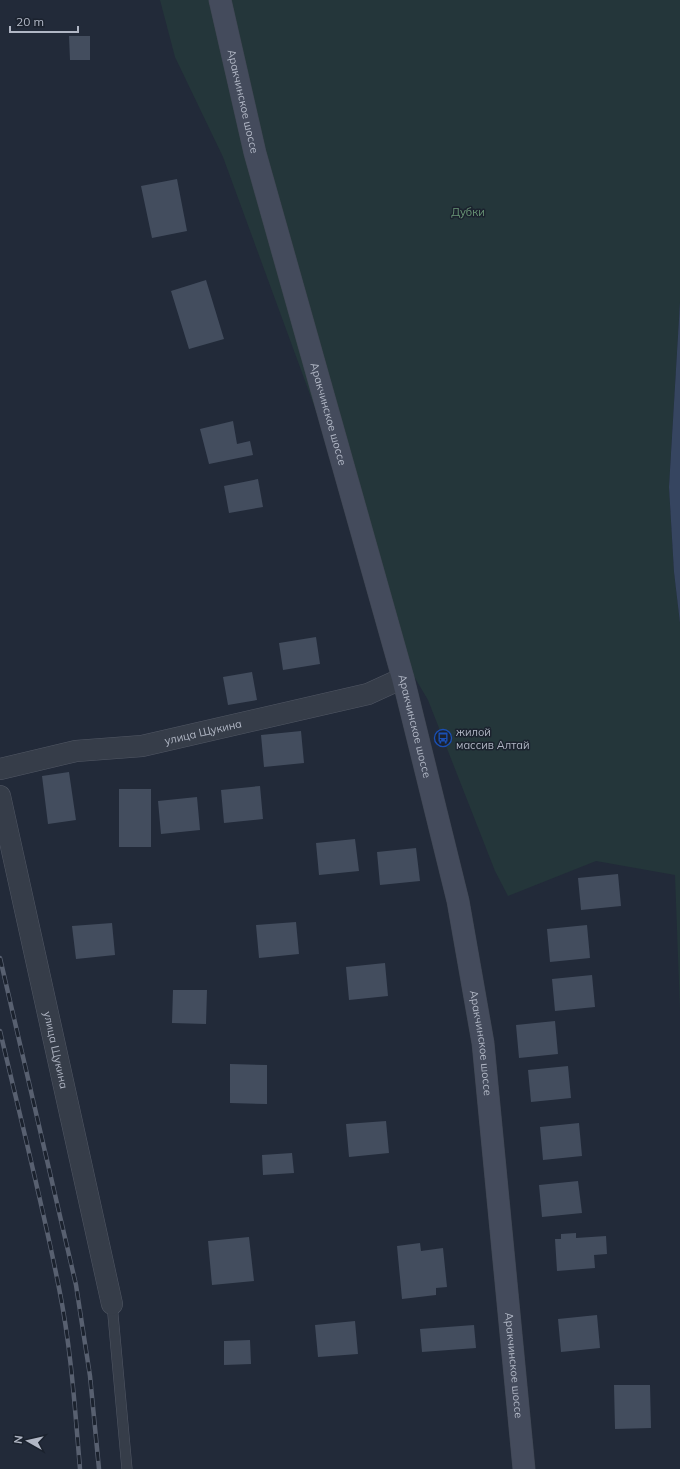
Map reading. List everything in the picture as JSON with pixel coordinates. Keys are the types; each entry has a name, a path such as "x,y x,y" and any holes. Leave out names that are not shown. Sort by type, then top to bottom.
{"main road":[{"name":"Аракчинское шоссе","path":"220,0 255,153 403,678 458,901 483,1043 524,1469"}],"street":[{"name":"улица Щукина","path":"0,769 76,750 142,746 368,694 403,678"},
{"name":"улица Щукина","path":"0,796 112,1304"}],"lane":[{"path":"112,1304 127,1469"}],"green space":[{"name":"Дубки","path":"160,0 680,0 680,302 669,487 674,572 680,623 680,1011 675,875 596,861 508,896 495,871 428,700 412,673 223,157 175,57"}],"water":[{"path":"680,302 680,623 674,572 669,487"}],"building":[{"path":"69,36 90,36 90,60 70,60"},
{"path":"177,179 187,231 152,238 141,186"},
{"path":"206,280 224,339 189,349 171,291"},
{"path":"233,421 237,444 250,441 253,455 209,464 200,429"},
{"path":"258,479 263,507 229,513 224,486"},
{"path":"316,637 320,664 283,670 279,643"},
{"path":"252,672 257,700 228,705 223,677"},
{"path":"301,731 304,763 264,767 261,735"},
{"path":"69,772 76,820 48,824 42,776"},
{"path":"260,786 263,819 224,823 221,790"},
{"path":"119,789 151,789 151,847 119,847"},
{"path":"197,797 200,830 161,834 158,801"},
{"path":"355,839 359,871 319,875 316,843"},
{"path":"416,848 420,881 380,885 377,852"},
{"path":"618,874 621,906 581,910 578,878"},
{"path":"296,922 299,954 259,958 256,925"},
{"path":"112,923 115,955 76,959 72,926"},
{"path":"587,925 590,958 550,962 547,929"},
{"path":"385,963 388,996 349,1000 346,967"},
{"path":"592,975 595,1007 555,1011 552,979"},
{"path":"173,990 207,990 206,1024 172,1023"},
{"path":"555,1021 558,1054 519,1058 516,1025"},
{"path":"230,1064 267,1065 267,1104 230,1103"},
{"path":"568,1066 571,1098 531,1102 528,1070"},
{"path":"386,1121 389,1153 349,1157 346,1124"},
{"path":"579,1123 582,1156 543,1160 540,1127"},
{"path":"292,1153 294,1173 263,1175 262,1155"},
{"path":"578,1181 582,1213 542,1217 539,1185"},
{"path":"576,1233 576,1238 606,1236 607,1254 594,1255 595,1268 557,1271 555,1239 561,1239 561,1234"},
{"path":"249,1237 254,1281 212,1285 208,1241"},
{"path":"420,1243 421,1251 443,1248 447,1287 436,1288 436,1295 402,1299 397,1246"},
{"path":"597,1315 600,1348 561,1352 558,1319"},
{"path":"355,1321 358,1354 318,1357 315,1325"},
{"path":"474,1325 476,1348 422,1352 420,1329"},
{"path":"250,1340 251,1364 224,1365 224,1341"},
{"path":"614,1385 650,1385 651,1428 615,1429"}],"railway":[{"path":"0,958 76,1285 90,1376 99,1469"},
{"path":"0,1031 31,1159 59,1288 67,1333 80,1469"}],"place":[{"name":"жилой массив Алтай","path":"443,738"}]}
